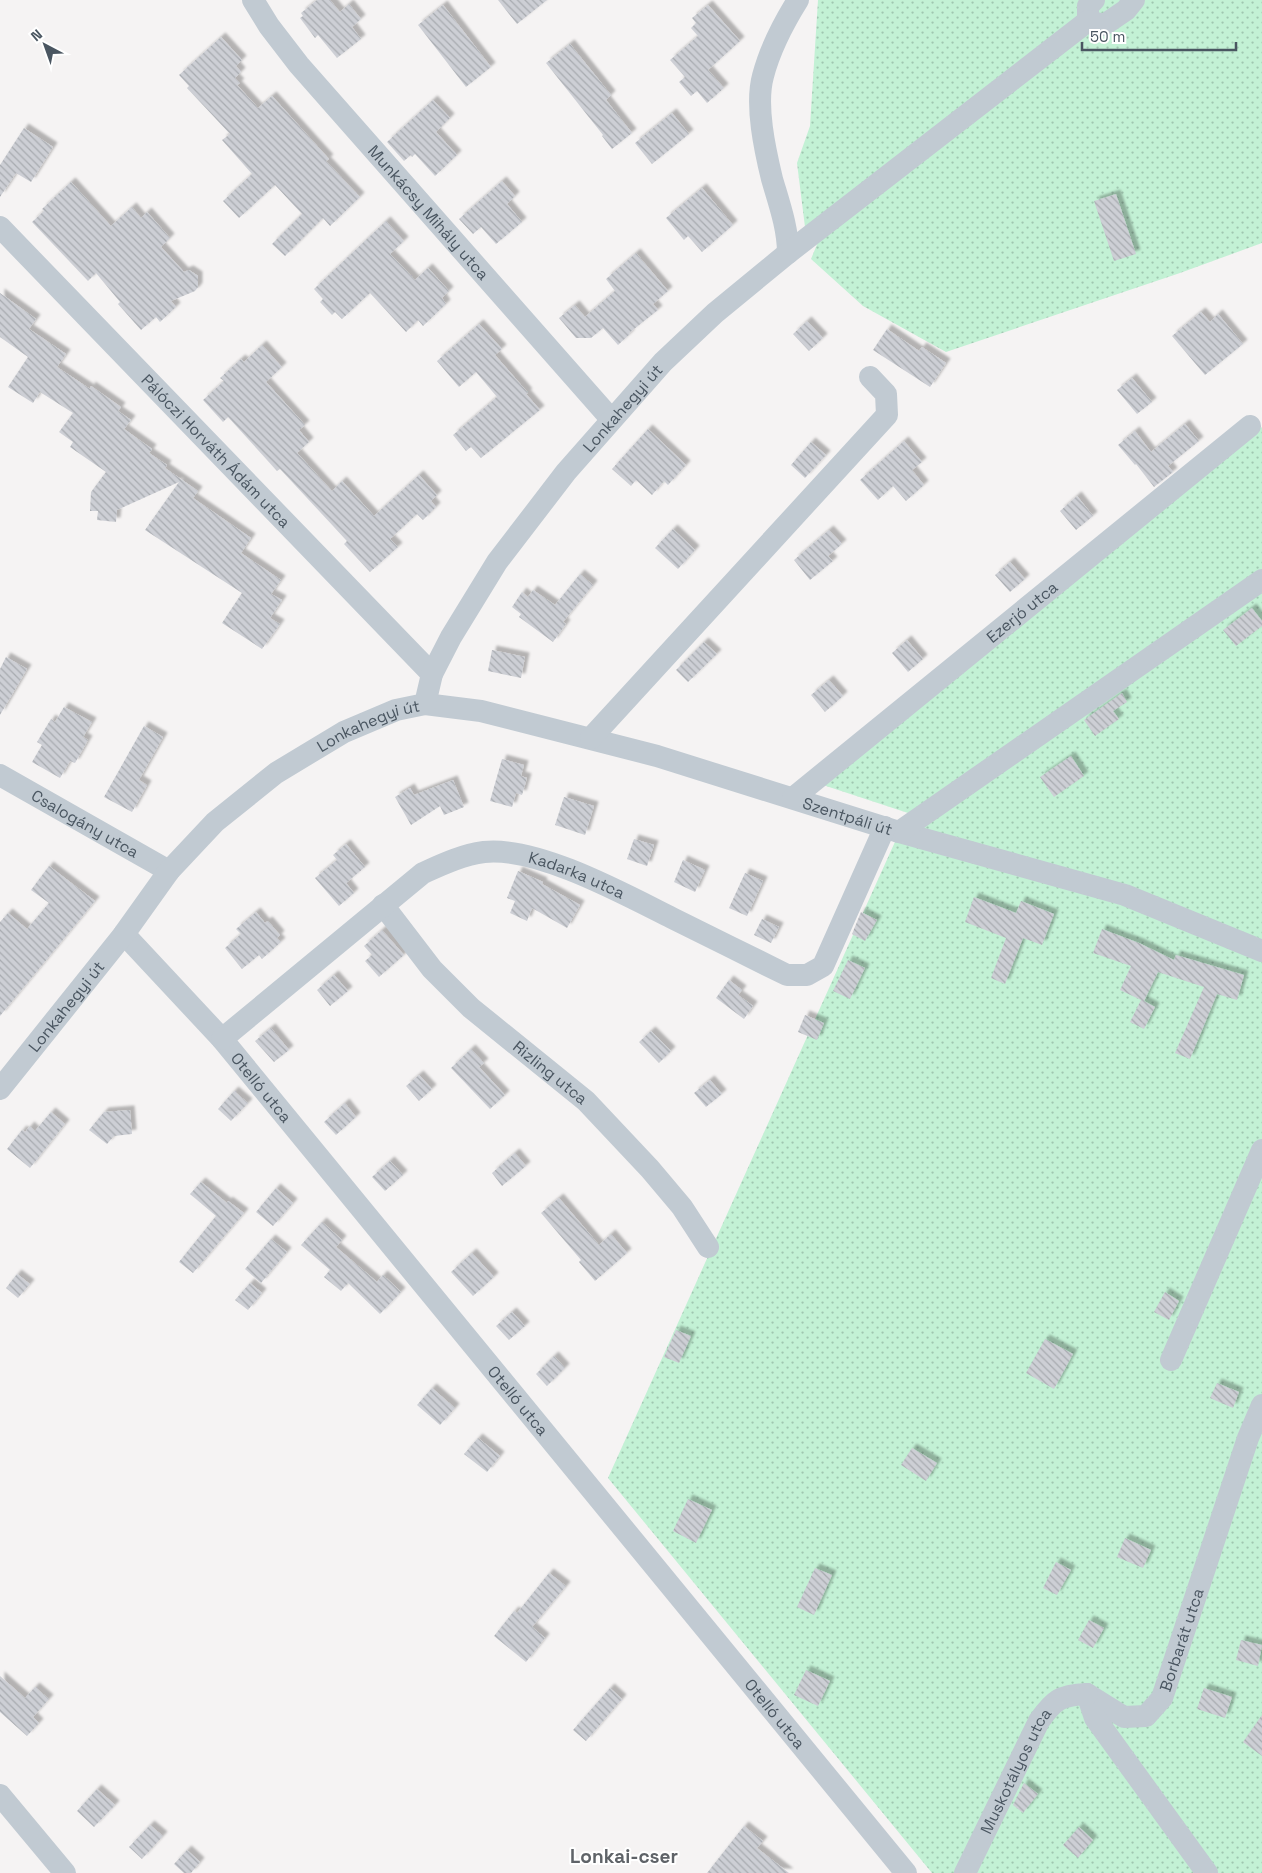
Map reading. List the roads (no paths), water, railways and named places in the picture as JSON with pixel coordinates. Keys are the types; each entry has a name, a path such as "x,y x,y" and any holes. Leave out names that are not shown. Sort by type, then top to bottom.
{"street":[{"name":"Munkácsy Mihály utca","path":"253,0 269,26 300,65 611,419"},
{"path":"788,253 788,236 768,160 760,117 762,78 774,43 798,0"},
{"path":"1094,0 1088,6 1088,21 1104,25 1126,10 1134,0"},
{"name":"Lonkahegyi út","path":"0,1089 124,934 169,871 216,822 276,773 344,732 396,710 425,704 432,674 451,636 497,562 566,472 663,362 715,313 788,253 1088,21"},
{"name":"Pálóczi Horváth Ádám utca","path":"0,227 432,674"},
{"path":"591,738 887,415 886,394 870,376"},
{"name":"Ezerjó utca","path":"793,798 1250,426"},
{"path":"892,830 1262,580"},
{"name":"Szentpáli út","path":"425,704 481,710 657,756 892,830 1125,895 1262,951"},
{"name":"Csalogány utca","path":"0,775 169,871"},
{"name":"Kadarka utca","path":"222,1039 423,873 452,860 485,852 522,854 574,871 788,976 807,975 823,966 892,830"},
{"name":"Rizling utca","path":"383,905 432,969 470,1008 586,1101 657,1176 682,1207 708,1247"},
{"name":"Otelló utca","path":"124,934 222,1039 906,1873"},
{"path":"1170,1360 1262,1150"},
{"name":"Borbarát utca","path":"1087,1694 1124,1717 1146,1716 1162,1698 1248,1438 1262,1405"},
{"path":"1087,1694 1094,1718 1206,1873"},
{"name":"Muskotályos utca","path":"965,1873 1039,1722 1050,1705 1068,1695 1087,1694"},
{"path":"0,1795 65,1873"}],"district":[{"name":"Lonkai-cser","path":"624,1856"}]}
